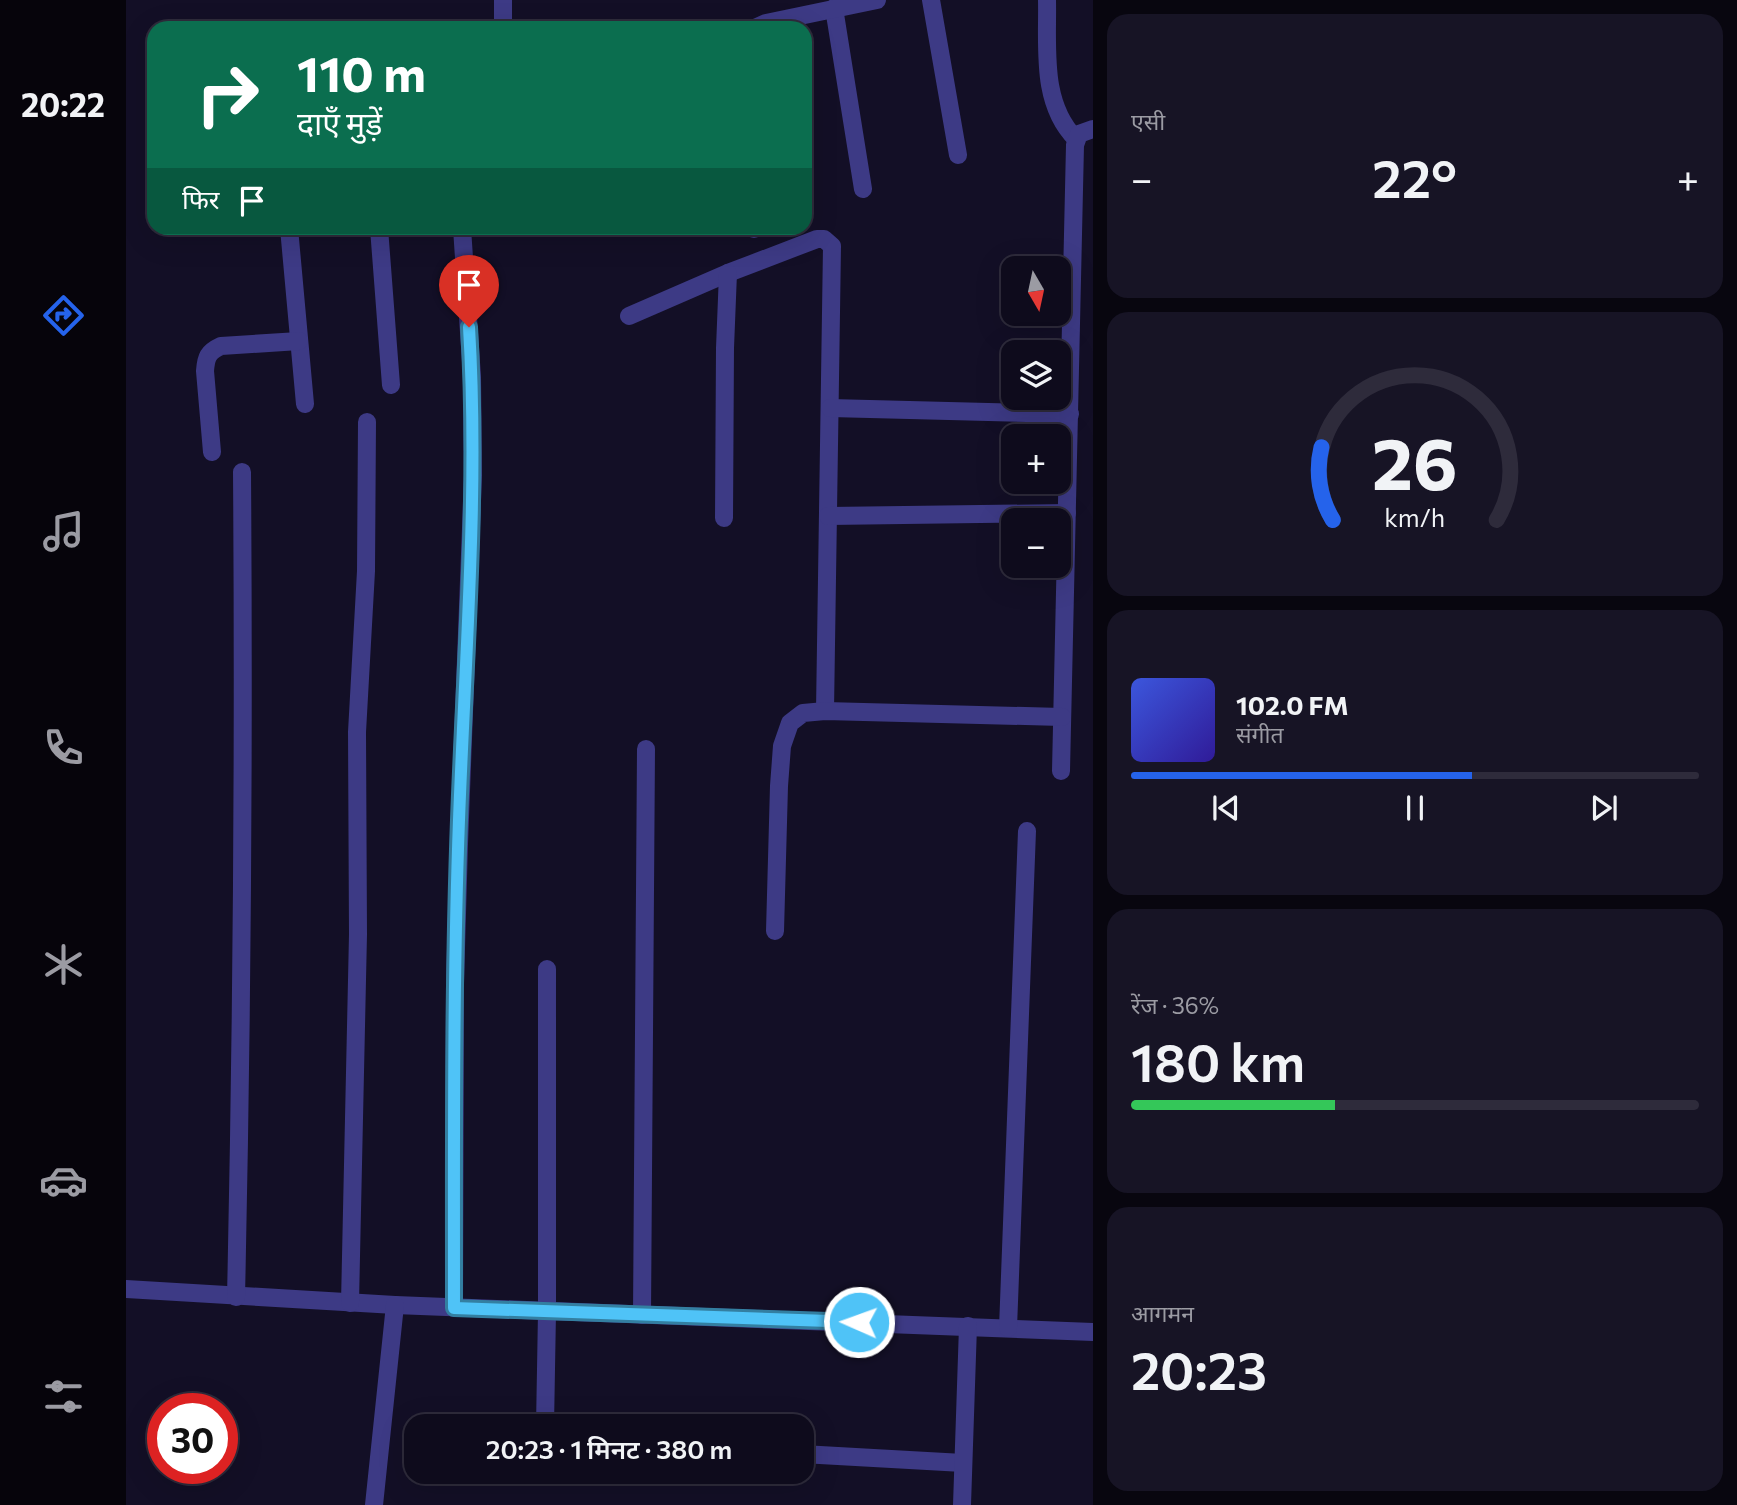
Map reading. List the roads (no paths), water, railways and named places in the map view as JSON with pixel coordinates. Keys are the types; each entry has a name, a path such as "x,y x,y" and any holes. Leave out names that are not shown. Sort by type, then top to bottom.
{"street":[{"path":"503,0 503,21"},
{"path":"775,21 877,0"},
{"path":"931,0 958,155"},
{"path":"1048,0 1050,88 1055,107 1076,139"},
{"path":"834,8 863,190"},
{"path":"1067,508 1076,139 1079,134 1093,129"},
{"path":"290,235 305,404"},
{"path":"380,235 391,385"},
{"path":"454,1308 455,983 473,475 472,377 463,235"},
{"path":"629,316 817,239 824,239 832,246 825,710"},
{"path":"724,518 728,274"},
{"path":"212,452 205,370 206,358 211,351 220,346 299,341"},
{"path":"830,408 1070,414"},
{"path":"349,1303 358,934 357,732 366,571 367,422"},
{"path":"236,1297 244,759 242,472"},
{"path":"828,516 1001,514"},
{"path":"1061,771 1065,578"},
{"path":"775,932 782,746 790,723 803,713 825,710 1062,717"},
{"path":"642,1315 646,749"},
{"path":"1008,1328 1027,831"},
{"path":"545,1414 547,969"},
{"path":"126,1289 454,1308 1093,1332"},
{"path":"374,1505 395,1305"},
{"path":"962,1505 968,1326"},
{"path":"814,1455 963,1463"}]}
